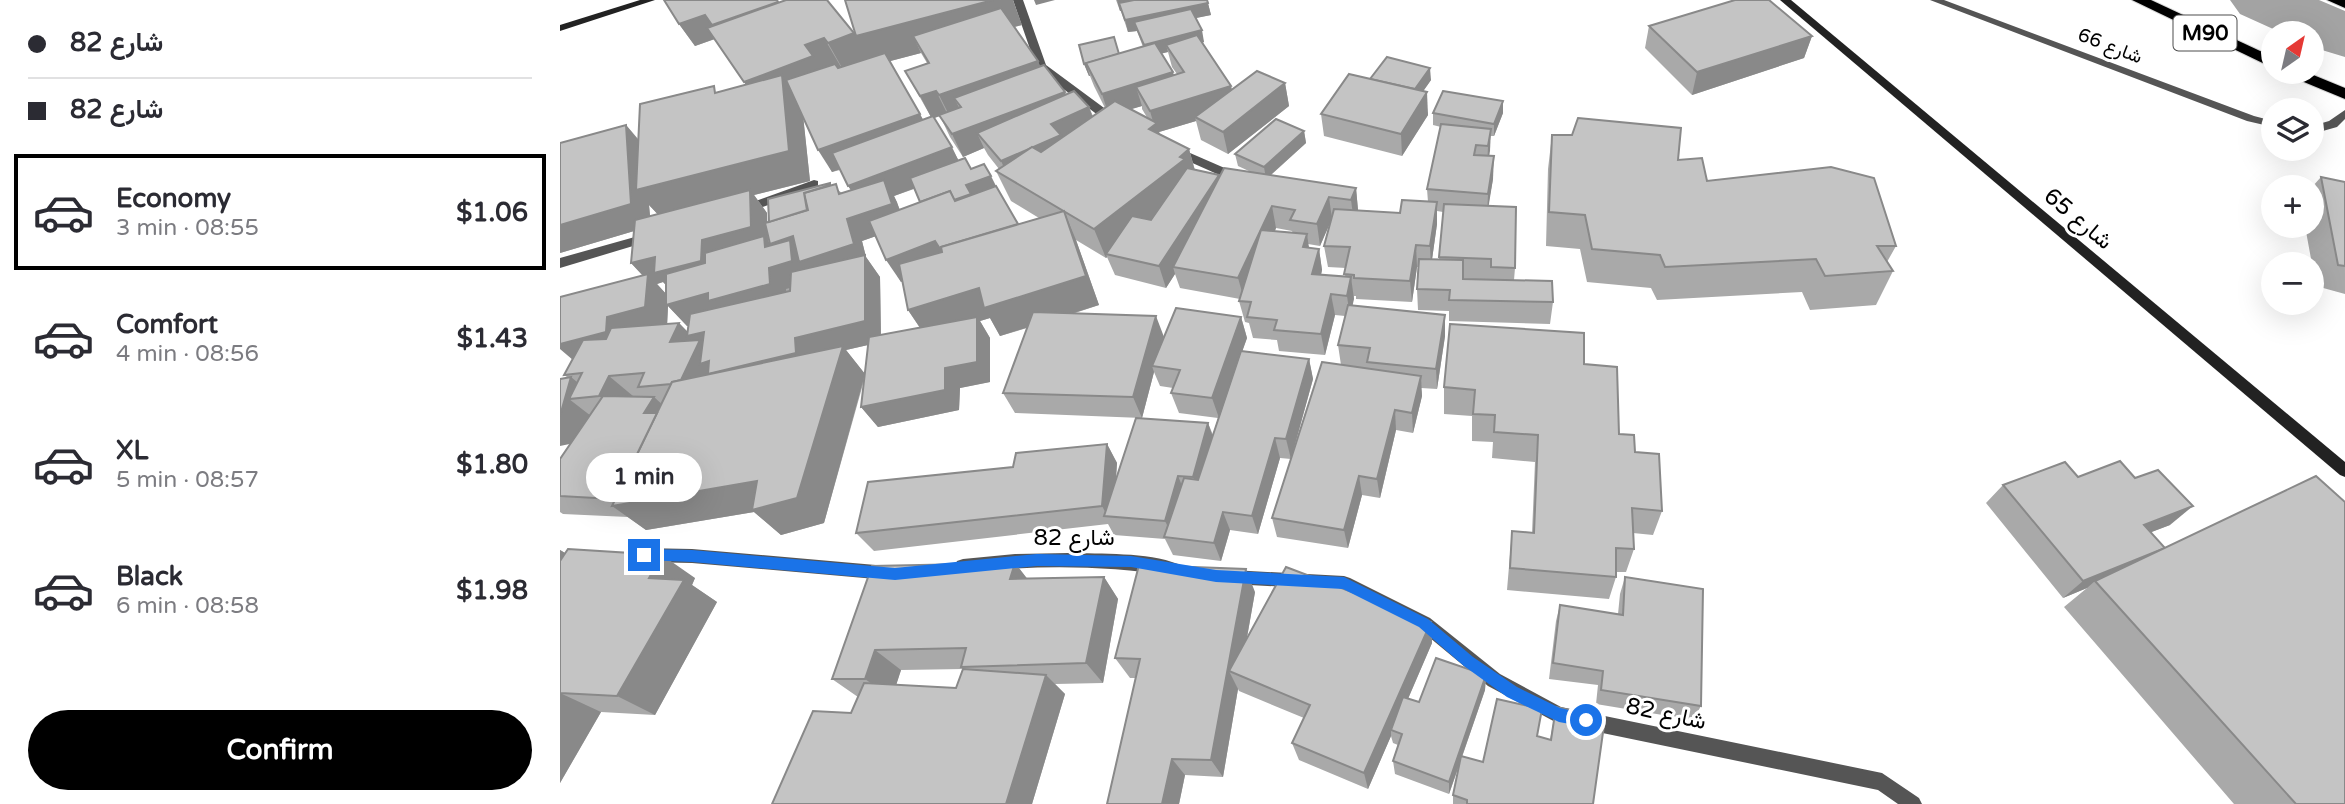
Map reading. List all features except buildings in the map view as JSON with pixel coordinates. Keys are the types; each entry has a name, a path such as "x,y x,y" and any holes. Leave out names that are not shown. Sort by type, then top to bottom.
{"highway":[{"name":"M90","path":"2139,0 2216,39 2261,58"},
{"path":"2334,0 2345,4"},
{"path":"2321,84 2345,94"}],"main road":[{"path":"560,28 650,0"},
{"name":"شارع 65","path":"1785,0 2345,471"}],"street":[{"path":"1018,0 1041,67 1125,127"},
{"name":"شارع 66","path":"1935,0 2261,121"},
{"path":"2324,127 2333,124 2345,113"},
{"path":"1158,143 1249,184"},
{"path":"734,212 814,184"},
{"path":"560,263 659,234"},
{"path":"626,554 692,556 895,574 907,572"},
{"name":"شارع 82","path":"943,568 1037,560 1131,562 1192,572"},
{"name":"شارع 82","path":"1216,576 1344,583 1424,623 1494,680 1559,715 1882,782 1913,804"}],"waterway":[{"path":"2263,0 2345,36"}],"route":[{"path":"644,555 692,556 895,574 1037,560 1131,562 1216,576 1344,583 1424,623 1469,661 1512,692 1559,715 1586,720"}]}
